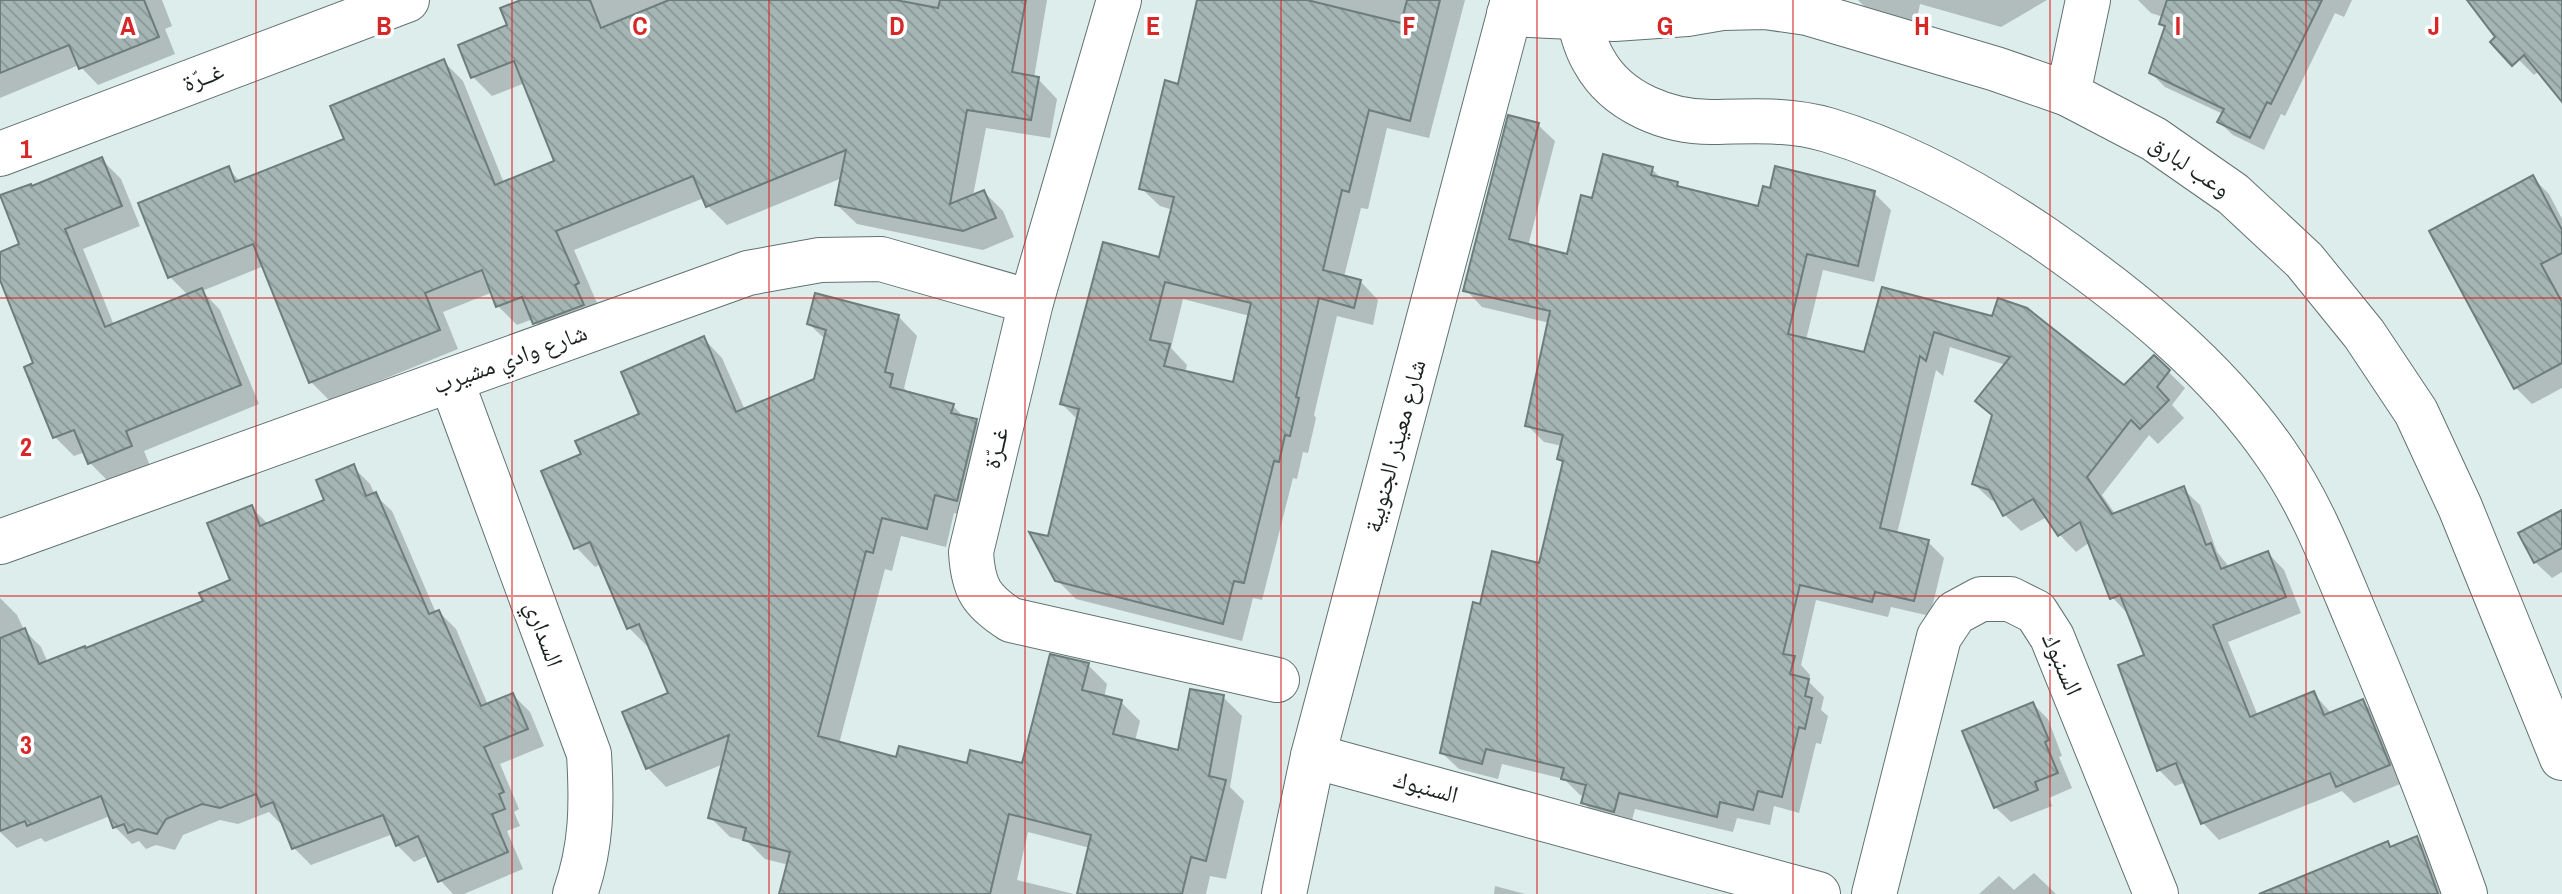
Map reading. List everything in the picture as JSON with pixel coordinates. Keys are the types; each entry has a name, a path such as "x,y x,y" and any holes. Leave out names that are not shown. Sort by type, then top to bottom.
{"street":[{"name":"غــرّة","path":"0,154 358,8 407,0"},
{"name":"غــرّة","path":"1119,0 1031,302 971,552 972,572 979,594 1011,620 1277,680"},
{"path":"2068,94 2088,0"},
{"name":"وعب لبارق","path":"1511,7 1578,17 1651,18 1722,8 1765,7 1807,13 1996,69 2068,94 2154,139 2233,194 2304,260 2364,334 2416,412 2550,703 2562,758"},
{"name":"شارع معيذر الجنوبية","path":"1284,894 1313,756 1511,7"},
{"path":"1578,17 1593,60 1603,75 1631,100 1669,116 1691,121 1792,123 1827,130 1936,174 2042,238 2107,285 2198,364 2253,423 2277,455 2317,525 2389,696 2465,894"},
{"name":"شارع وادي مشيرب","path":"4,528 451,380 748,273 820,260 881,259 1031,302"},
{"name":"السداري","path":"451,380 589,754 592,807 585,865 575,894"},
{"name":"السنبوك","path":"1874,894 1939,637 1955,613 1981,599 2010,599 2036,612 2052,637 2156,894"},
{"name":"السنبوك","path":"1313,756 1818,894"}],"building":[{"path":"0,0 144,0 159,37 79,69 69,45 0,73"},
{"path":"521,0 590,0 601,28 669,0 896,0 938,8 940,0 1026,0 1012,72 1039,77 1031,120 967,110 950,204 984,190 996,218 963,231 835,205 846,150 706,207 693,176 556,231 579,283 575,285 584,305 533,324 522,297 496,307 482,270 425,293 440,330 309,383 253,244 168,278 138,203 229,166 235,182 344,139 330,106 444,59 495,185 554,161 514,61 471,78 458,45 507,25 500,8"},
{"path":"1197,0 1307,0 1401,23 1407,0 1440,0 1410,121 1369,110 1349,192 1342,190 1323,270 1361,280 1354,308 1319,298 1290,436 1285,435 1279,462 1274,461 1244,583 1234,581 1223,624 1055,581 1029,532 1048,536 1079,409 1060,404 1103,242 1159,257 1174,197 1139,189 1165,80 1178,84","holes":["1165,282 1251,303 1233,382 1164,366 1170,344 1150,340"]},
{"path":"2167,0 2322,0 2271,104 2267,102 2250,138 2217,122 2224,109 2149,73 2165,26 2159,24"},
{"path":"2467,0 2562,0 2562,102 2524,55 2512,66 2490,42 2495,37"},
{"path":"1508,115 1539,123 1509,239 1567,254 1581,195 1592,198 1603,154 1653,167 1651,175 1678,182 1677,186 1758,206 1763,186 1770,188 1775,166 1875,191 1858,266 1807,254 1788,334 1864,352 1882,287 1992,316 1998,298 2027,308 2124,385 2154,355 2170,370 2157,387 2169,400 2140,429 2131,420 2087,477 2112,514 2184,486 2206,545 2211,543 2221,569 2268,551 2286,597 2213,625 2250,717 2314,691 2324,715 2363,699 2390,765 2336,787 2330,773 2201,824 2176,763 2157,771 2118,665 2144,655 2120,595 2110,599 2080,522 2058,536 2033,499 2003,516 1989,490 1972,484 1992,415 1975,401 2010,357 1934,332 1926,361 1920,356 1880,528 1929,540 1914,601 1875,592 1872,602 1800,585 1783,654 1795,656 1790,674 1809,679 1805,696 1812,698 1805,729 1799,727 1782,797 1758,791 1753,810 1720,802 1717,817 1619,793 1614,812 1581,803 1586,785 1561,779 1564,768 1486,749 1482,764 1440,753 1473,602 1480,604 1492,551 1539,563 1563,461 1557,459 1563,435 1525,426 1550,311 1463,291"},
{"path":"102,157 122,206 65,229 105,327 202,288 241,385 126,431 132,446 88,464 74,430 53,438 24,367 33,363 0,280 0,252 19,244 0,195 32,186"},
{"path":"2533,175 2562,230 2562,253 2541,264 2562,302 2562,363 2514,389 2429,231"},
{"path":"815,293 899,315 885,372 893,374 890,387 954,404 951,413 977,419 957,501 935,495 927,529 882,518 873,553 866,551 818,736 896,757 899,746 967,763 970,750 1022,763 1050,654 1089,663 1082,690 1122,700 1113,734 1178,750 1190,689 1224,695 1209,776 1226,780 1206,861 1191,857 1182,894 1077,894 1091,835 1009,814 990,894 779,894 790,852 743,840 746,828 708,818 729,735 646,769 622,712 668,693 639,624 627,629 590,542 574,549 541,471 581,454 575,441 639,414 621,372 704,336 736,412 814,379 826,330 807,324"},
{"path":"354,464 366,496 376,492 429,614 439,610 481,706 513,693 528,729 484,747 504,792 499,794 505,809 492,814 508,852 438,882 418,836 396,846 383,815 292,849 273,802 261,807 256,794 220,808 202,804 166,819 157,834 138,829 128,833 124,824 113,828 101,796 27,826 25,821 0,831 0,638 25,628 39,664 203,601 199,593 230,580 207,523 252,505 260,526 324,500 316,480"},
{"path":"2562,510 2562,548 2534,563 2518,533"},
{"path":"2033,702 2049,740 2045,742 2058,773 2035,782 2038,790 1994,808 1962,731"},
{"path":"2417,836 2438,894 2259,894 2388,841 2390,847"}]}
